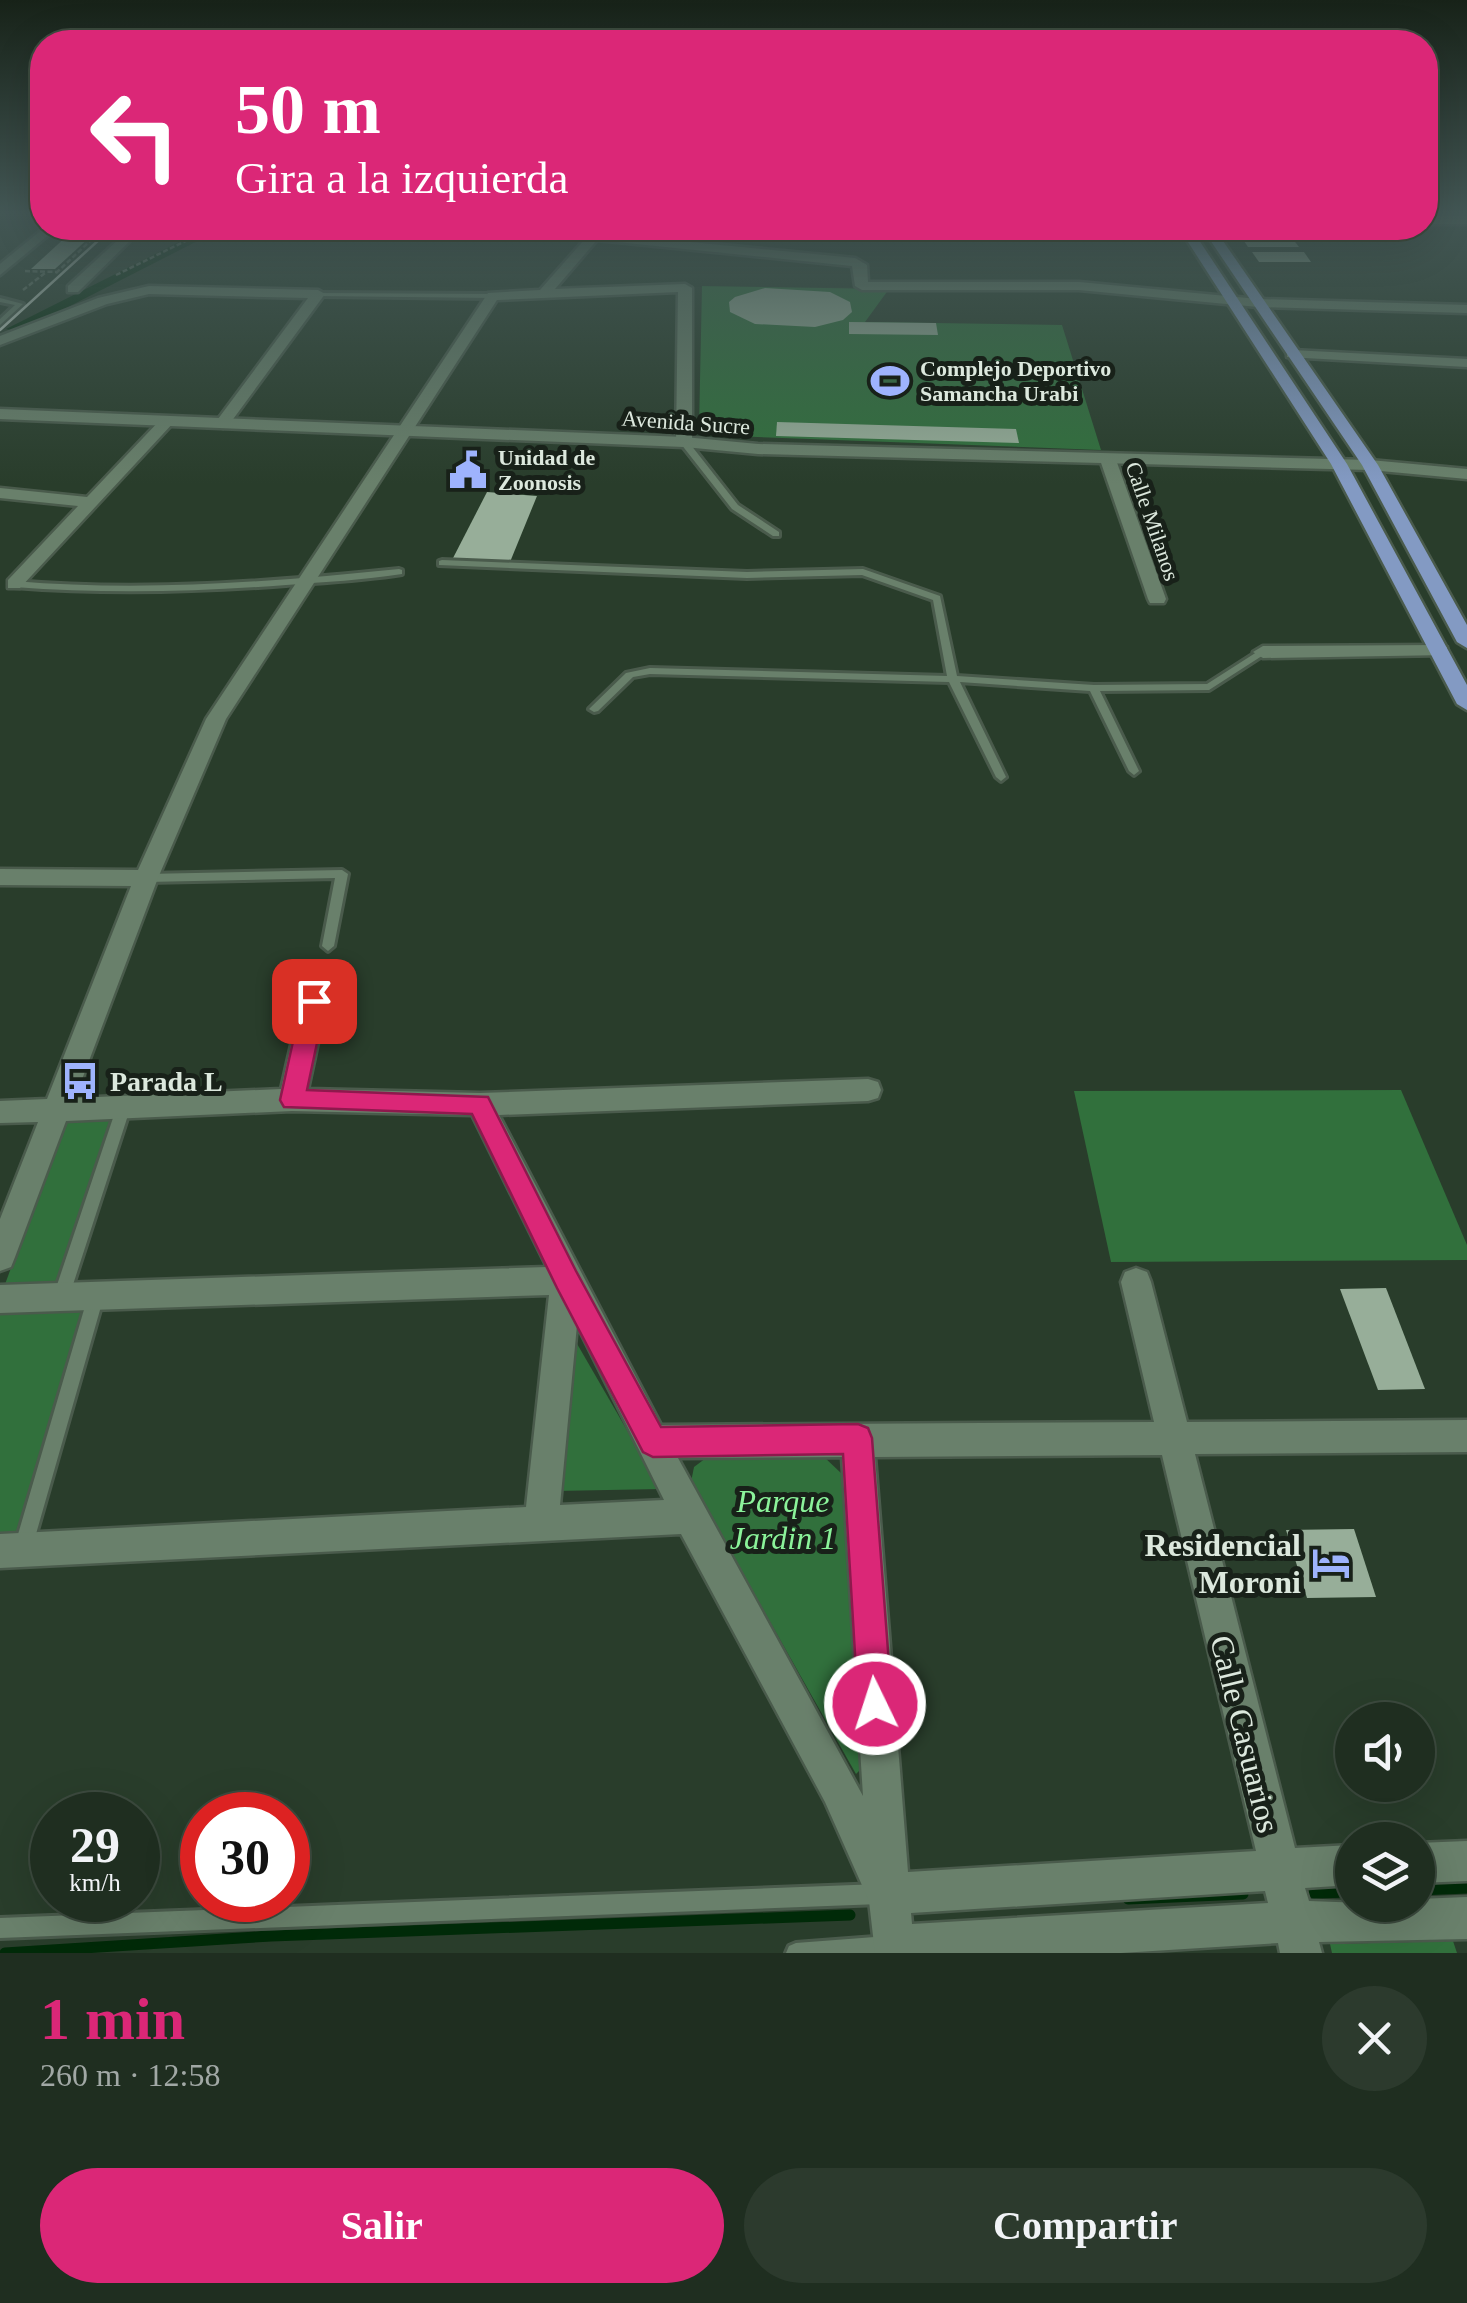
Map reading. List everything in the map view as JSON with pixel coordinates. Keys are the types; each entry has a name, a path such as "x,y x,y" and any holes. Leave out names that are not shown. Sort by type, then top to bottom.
{"main road":[{"path":"1233,302 1339,464 1467,704"},
{"path":"1258,303 1370,464 1467,642"}],"street":[{"path":"0,340 100,302"},
{"path":"223,423 312,302"},
{"path":"0,1257 146,878 216,719 490,302"},
{"path":"684,442 685,302"},
{"path":"1236,302 1467,309"},
{"path":"1292,354 1467,363"},
{"name":"Avenida Sucre","path":"0,414 684,442 758,449 1370,464 1467,474"},
{"path":"14,584 166,421"},
{"name":"Calle Milanos","path":"1108,457 1157,600"},
{"path":"0,493 90,502"},
{"path":"1263,652 1440,651"},
{"path":"0,877 146,878"},
{"path":"292,1100 314,1001"},
{"path":"0,1112 292,1100 480,1104 868,1090"},
{"path":"480,1104 566,1280 839,1788 887,1894"},
{"path":"0,1299 566,1280"},
{"path":"541,1524 566,1280"},
{"name":"Calle Casuarios","path":"1136,1282 1296,1937"},
{"path":"653,1442 1467,1436"},
{"path":"858,1438 893,1946 1296,1937 1467,1918"},
{"path":"11,1551 690,1516"},
{"path":"1435,1862 1467,1861"},
{"path":"887,1894 1335,1865"}],"lane":[{"path":"0,323 20,304 11,302"},
{"path":"684,442 735,507 776,534"},
{"path":"442,563 747,575 863,572 937,598 953,680 1001,777"},
{"path":"14,584 208,586 308,582 398,572"},
{"path":"594,709 630,676 650,671 1094,688 1210,687 1263,652"},
{"path":"1094,688 1134,771"},
{"path":"146,878 342,874 328,946"},
{"path":"61,1297 124,1106"},
{"path":"11,1551 96,1296"},
{"path":"0,1928 887,1894"},
{"path":"796,1953 893,1946"}],"green space":[{"name":"Complejo Deportivo Samancha Urabi","path":"702,302 879,302 865,322 1062,325 1101,450 705,435 699,428"},
{"path":"1401,1090 1467,1245 1467,1260 1111,1262 1074,1091"},
{"path":"118,1112 59,1285 4,1287 68,1113"},
{"path":"90,1310 19,1537 0,1537 0,1314"},
{"path":"561,1336 576,1342 661,1489 555,1491"},
{"name":"Parque Jardin 1","path":"823,1456 842,1474 863,1767 856,1774 691,1482 694,1467 706,1458"},
{"path":"1453,1941 1457,1953 1332,1953 1330,1944"}],"building":[{"path":"729,302 850,302 852,312 843,320 815,327 755,324 730,312"},
{"path":"849,322 936,323 938,335 849,334"},
{"path":"777,422 1016,429 1019,443 776,436"},
{"path":"487,492 537,496 510,562 452,560"},
{"path":"1386,1288 1425,1389 1378,1390 1340,1289"},
{"name":"Residencial Moroni","path":"1354,1529 1376,1597 1307,1598 1286,1530"}],"waterway":[{"path":"14,329 68,302"},
{"path":"1435,1889 1467,1888"},
{"path":"1314,1893 1335,1892"},
{"path":"1128,1899 1243,1894"},
{"path":"5,1953 271,1936 850,1915"}],"tram line":[{"path":"0,330 31,302"}],"place":[{"name":"Complejo Deportivo Samancha Urabi","path":"890,381"},
{"name":"Unidad de Zoonosis","path":"468,470"},
{"name":"Parada L","path":"80,1081"},
{"name":"Residencial Moroni","path":"1331,1563"}],"route":[{"path":"314,1001 292,1100 480,1104 566,1280 653,1442 858,1438 875,1704"}]}
